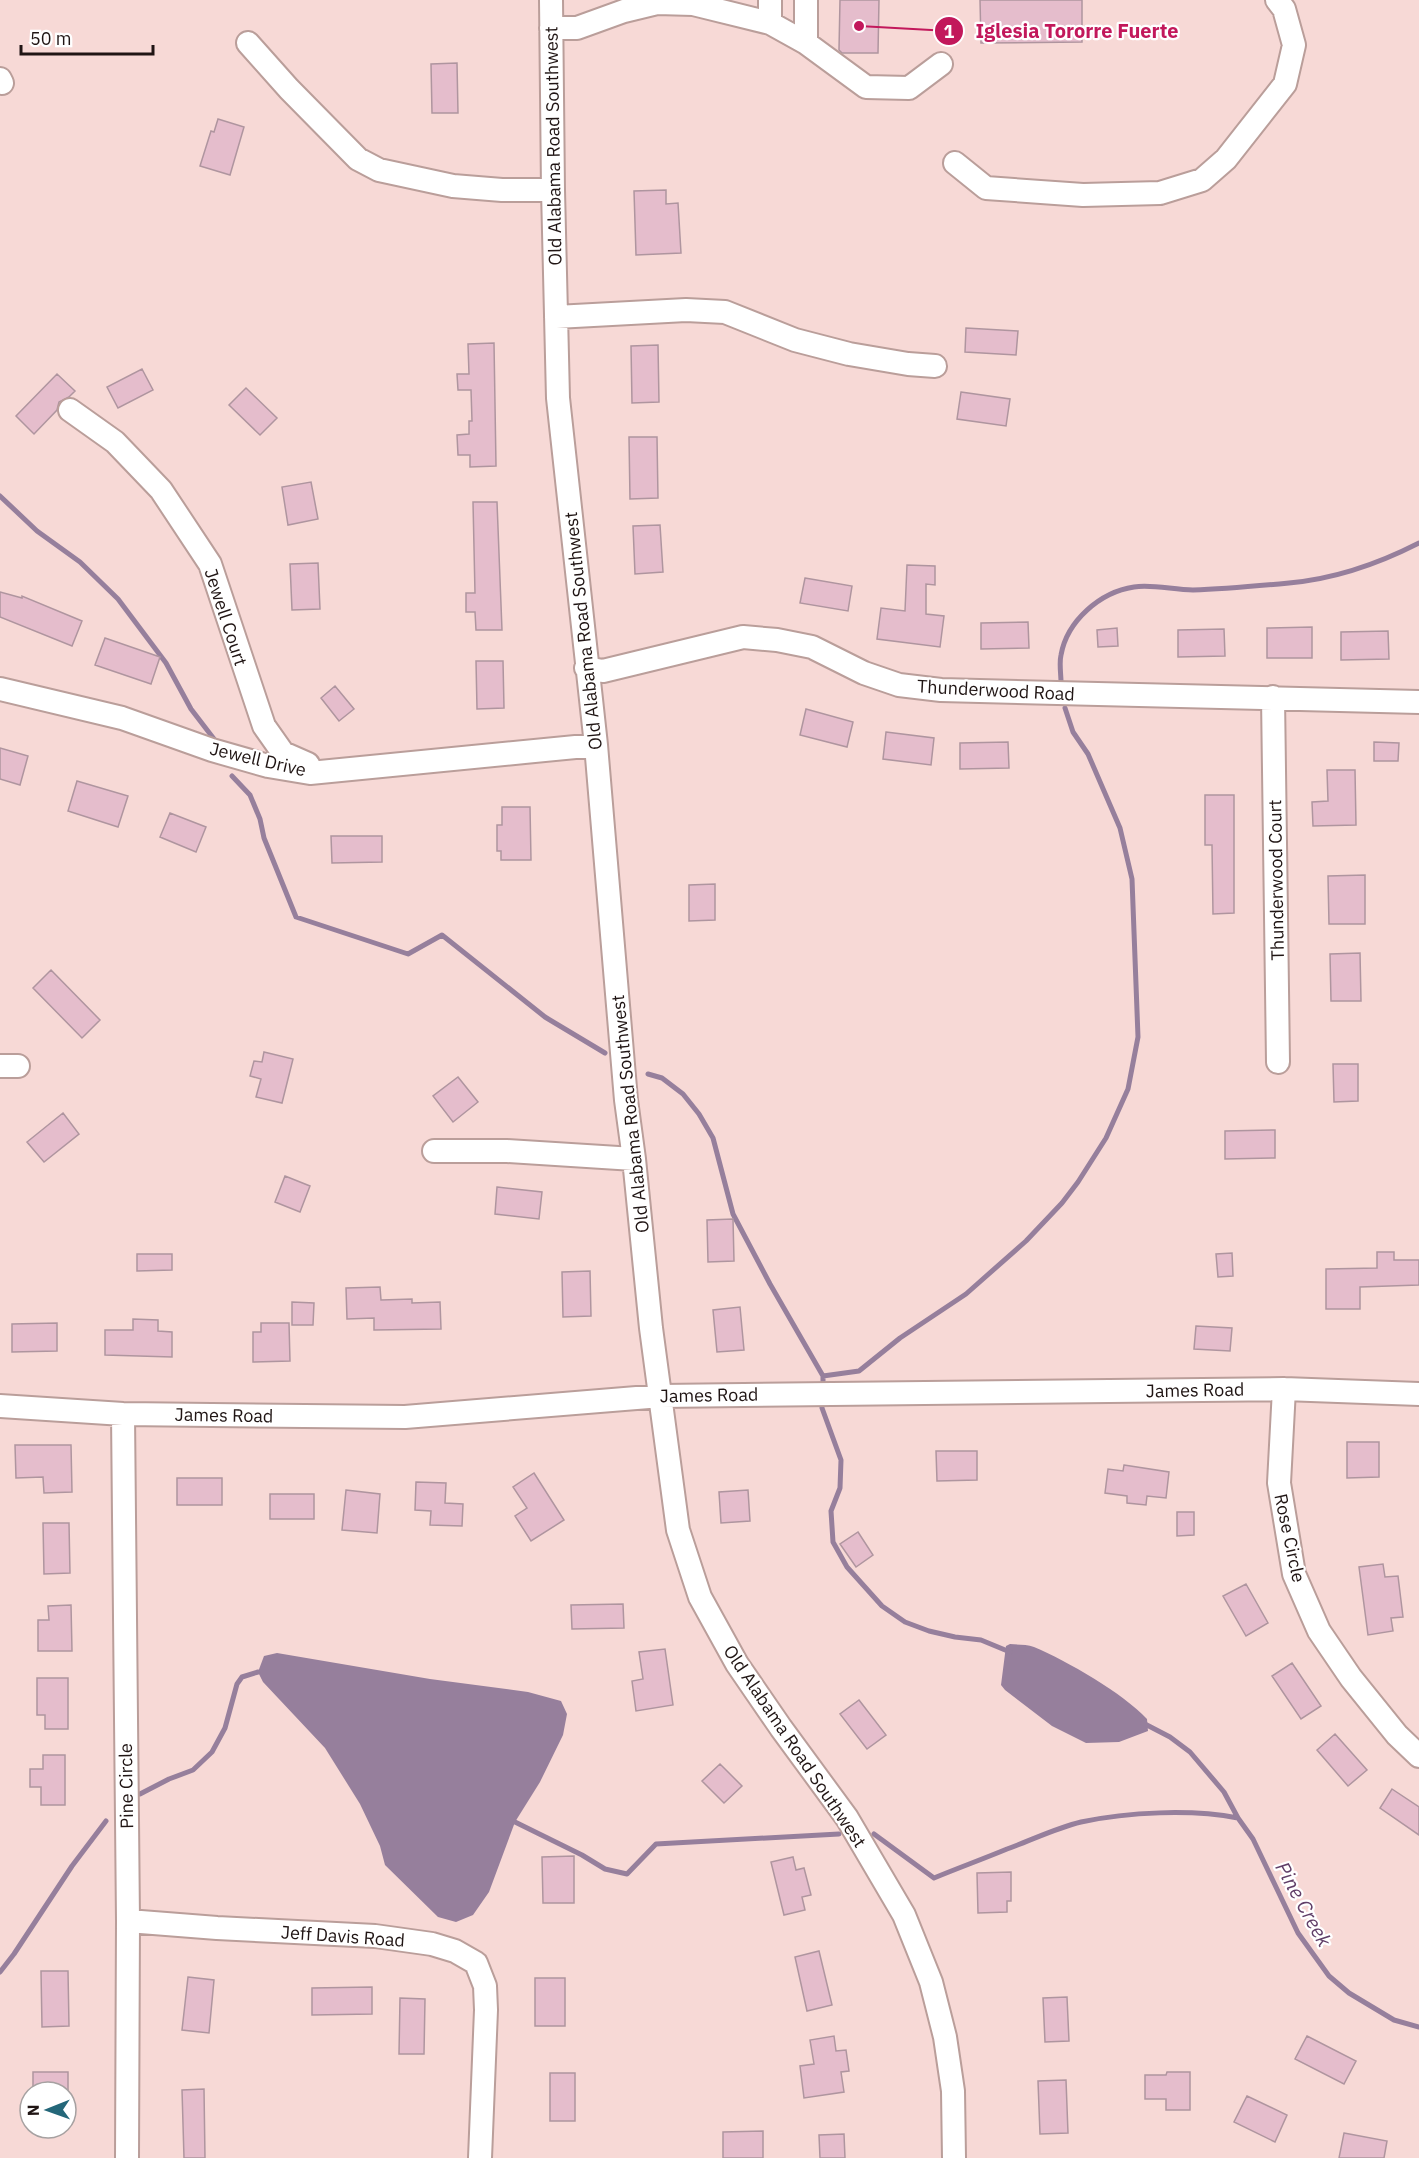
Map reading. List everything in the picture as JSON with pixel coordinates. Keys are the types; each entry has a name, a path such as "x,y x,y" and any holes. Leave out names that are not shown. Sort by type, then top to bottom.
{"street":[{"name":"Old Alabama Road Southwest","path":"551,0 558,398 596,745 626,1100 651,1328 662,1395 678,1530 700,1596 737,1664 847,1818 904,1915 931,1982 945,2037 952,2091 954,2158"},
{"path":"770,0 770,23"},
{"path":"806,0 806,43"},
{"path":"955,163 986,188 1073,194 1160,193 1202,180 1226,159 1285,84 1294,45 1284,9 1277,0"},
{"path":"551,28 577,28 624,11 657,3 693,4 770,23 806,43 866,87 909,88 941,64"},
{"path":"248,43 357,159 379,170 453,186 502,190 553,190"},
{"path":"556,317 686,310 725,312 795,339 849,354 935,366"},
{"name":"Jewell Court","path":"70,410 115,442 161,490 210,564 264,726 283,753 325,771"},
{"name":"Thunderwood Road","path":"586,668 603,671 743,637 777,640 812,647 864,673 899,685 941,690 988,693 1273,697 1419,702"},
{"name":"Jewell Drive","path":"0,689 122,718 212,750 268,766 310,773 596,745"},
{"name":"Thunderwood Court","path":"1273,697 1278,1062"},
{"path":"434,1151 507,1151 634,1159"},
{"name":"James Road","path":"0,1406 123,1414 405,1417 662,1395 1284,1389 1419,1394"},
{"name":"Rose Circle","path":"1284,1389 1279,1484 1294,1574 1319,1631 1351,1678 1397,1735 1419,1756"},
{"name":"Pine Circle","path":"123,1414 128,1921 127,2158"},
{"name":"Jeff Davis Road","path":"128,1921 402,1938 454,1951 476,1963 485,1986 480,2158"}],"shaded area":[{"path":"1010,1644 1034,1647 1094,1678 1137,1709 1147,1719 1148,1731 1119,1742 1086,1743 1052,1726 1001,1685 1006,1646"},
{"path":"277,1653 430,1679 528,1692 561,1701 567,1714 563,1735 540,1782 515,1822 489,1892 473,1915 456,1922 438,1917 385,1865 380,1846 360,1804 325,1748 263,1682 258,1672 264,1656"}],"building":[{"path":"840,0 879,0 878,53 842,53 839,50"},
{"path":"980,0 1082,0 1082,42 981,43"},
{"path":"457,63 458,113 432,113 431,64"},
{"path":"218,119 244,127 230,175 200,166 211,131 214,132"},
{"path":"666,190 666,204 678,203 681,253 636,255 634,191"},
{"path":"966,328 1018,331 1016,355 965,352"},
{"path":"494,343 496,466 470,467 470,455 458,455 457,435 469,434 469,421 472,421 471,390 458,390 457,374 469,374 468,344"},
{"path":"658,345 659,402 632,403 631,346"},
{"path":"142,369 153,390 118,408 107,387"},
{"path":"57,374 75,391 59,402 57,410 34,434 16,416"},
{"path":"246,388 277,418 260,435 229,405"},
{"path":"961,392 1010,399 1006,426 957,419"},
{"path":"629,437 657,437 658,498 630,499"},
{"path":"311,482 318,519 288,525 282,487"},
{"path":"473,502 497,502 502,630 476,630 475,612 466,612 466,593 475,593"},
{"path":"660,525 663,572 635,574 633,526"},
{"path":"318,563 320,609 292,610 290,564"},
{"path":"907,565 935,566 935,585 926,584 926,614 944,616 940,647 877,639 881,608 905,611"},
{"path":"805,578 852,586 848,611 800,603"},
{"path":"0,592 22,598 22,596 82,621 72,646 0,617"},
{"path":"1028,622 1029,648 981,649 981,623"},
{"path":"1312,627 1312,658 1267,658 1267,628"},
{"path":"1117,628 1118,646 1098,647 1097,630"},
{"path":"1224,629 1225,656 1178,657 1178,630"},
{"path":"1388,631 1389,659 1341,660 1341,632"},
{"path":"105,638 160,657 151,684 95,665"},
{"path":"476,661 503,661 504,708 477,709"},
{"path":"335,686 354,709 339,721 321,698"},
{"path":"806,709 853,722 847,747 800,735"},
{"path":"886,732 934,738 931,765 883,759"},
{"path":"1008,742 1009,768 960,769 960,743"},
{"path":"1374,742 1399,743 1398,761 1374,761"},
{"path":"0,748 28,756 20,785 0,779"},
{"path":"1327,770 1355,770 1356,825 1313,826 1312,802 1328,801"},
{"path":"77,781 128,796 118,827 68,811"},
{"path":"1205,795 1234,795 1234,913 1213,914 1212,845 1205,845"},
{"path":"502,807 530,807 531,860 501,860 501,851 497,851 497,825 502,825"},
{"path":"170,813 206,827 196,852 160,837"},
{"path":"331,836 382,836 382,862 332,863"},
{"path":"1365,875 1365,924 1329,924 1328,876"},
{"path":"715,884 715,920 689,921 689,885"},
{"path":"1360,953 1361,1001 1331,1001 1330,954"},
{"path":"51,970 100,1020 82,1038 33,988"},
{"path":"264,1052 293,1059 282,1103 256,1097 261,1079 250,1076 254,1061 262,1062"},
{"path":"1333,1064 1358,1064 1358,1101 1334,1102"},
{"path":"458,1077 478,1102 453,1122 433,1096"},
{"path":"63,1113 79,1134 44,1162 27,1142"},
{"path":"1275,1130 1275,1158 1225,1159 1225,1131"},
{"path":"285,1176 310,1186 300,1212 275,1202"},
{"path":"497,1187 542,1192 539,1219 495,1214"},
{"path":"733,1219 734,1261 708,1262 707,1220"},
{"path":"1377,1252 1394,1252 1394,1260 1419,1260 1419,1285 1360,1287 1360,1309 1326,1309 1326,1269 1377,1268"},
{"path":"1232,1253 1233,1276 1218,1277 1216,1254"},
{"path":"137,1254 172,1254 172,1270 137,1271"},
{"path":"590,1271 591,1316 563,1317 562,1272"},
{"path":"380,1287 381,1300 412,1299 412,1303 440,1302 441,1329 374,1330 374,1318 347,1319 346,1288"},
{"path":"292,1302 314,1303 313,1325 292,1325"},
{"path":"740,1307 744,1350 717,1352 713,1310"},
{"path":"133,1319 158,1320 158,1331 172,1332 172,1357 105,1355 105,1330 133,1330"},
{"path":"57,1323 57,1351 12,1352 12,1324"},
{"path":"261,1323 289,1323 290,1361 253,1362 253,1332 261,1332"},
{"path":"1196,1326 1232,1328 1230,1351 1194,1349"},
{"path":"1347,1442 1379,1442 1379,1477 1347,1478"},
{"path":"15,1445 71,1445 72,1492 44,1493 43,1477 16,1478"},
{"path":"936,1451 977,1451 977,1480 937,1481"},
{"path":"1124,1465 1169,1472 1166,1498 1147,1496 1146,1505 1127,1503 1127,1496 1105,1493 1108,1469 1123,1471"},
{"path":"534,1473 564,1520 531,1541 515,1516 527,1508 513,1487"},
{"path":"177,1478 222,1478 222,1505 177,1505"},
{"path":"416,1482 446,1483 445,1503 463,1504 462,1526 430,1525 431,1511 415,1510"},
{"path":"346,1490 380,1494 377,1533 342,1530"},
{"path":"748,1490 750,1521 721,1523 719,1492"},
{"path":"270,1494 314,1494 314,1519 270,1519"},
{"path":"1177,1512 1194,1512 1194,1535 1177,1536"},
{"path":"43,1523 69,1523 70,1573 44,1574"},
{"path":"858,1532 873,1555 856,1567 840,1544"},
{"path":"1383,1564 1385,1577 1398,1576 1403,1617 1391,1618 1393,1631 1368,1635 1359,1567"},
{"path":"1246,1584 1268,1623 1246,1636 1223,1596"},
{"path":"623,1604 624,1628 572,1629 571,1605"},
{"path":"71,1605 72,1651 38,1651 38,1620 49,1620 48,1606"},
{"path":"665,1649 673,1705 636,1711 632,1681 643,1679 639,1652"},
{"path":"1292,1663 1321,1706 1301,1719 1272,1676"},
{"path":"37,1678 68,1678 68,1729 45,1729 45,1715 37,1715"},
{"path":"859,1700 886,1735 867,1749 840,1714"},
{"path":"1335,1734 1367,1770 1348,1786 1317,1750"},
{"path":"43,1755 65,1755 65,1805 41,1805 41,1787 30,1787 30,1769 43,1769"},
{"path":"720,1764 742,1786 724,1803 702,1781"},
{"path":"1392,1789 1419,1807 1419,1835 1380,1808"},
{"path":"574,1856 574,1903 543,1903 542,1857"},
{"path":"793,1857 796,1870 804,1868 811,1895 802,1897 805,1910 784,1915 771,1862"},
{"path":"1011,1872 1011,1901 1007,1901 1007,1912 978,1913 977,1873"},
{"path":"819,1951 832,2005 807,2011 795,1957"},
{"path":"41,1971 68,1971 69,2026 42,2027"},
{"path":"188,1977 214,1980 209,2033 182,2030"},
{"path":"535,1978 565,1978 565,2026 535,2026"},
{"path":"372,1987 372,2014 312,2015 312,1988"},
{"path":"1067,1997 1069,2041 1045,2042 1043,1998"},
{"path":"400,1998 425,1999 424,2054 399,2054"},
{"path":"834,2036 836,2051 846,2050 849,2071 841,2072 844,2092 804,2098 800,2066 814,2064 810,2040"},
{"path":"1307,2036 1356,2061 1344,2084 1295,2059"},
{"path":"33,2072 68,2072 68,2080 33,2080"},
{"path":"1167,2072 1190,2072 1190,2110 1166,2110 1166,2099 1145,2099 1145,2075 1166,2075"},
{"path":"550,2073 575,2073 575,2121 550,2121"},
{"path":"1066,2080 1068,2133 1040,2134 1038,2081"},
{"path":"204,2089 205,2158 184,2158 182,2090"},
{"path":"1247,2096 1287,2115 1275,2142 1234,2122"},
{"path":"763,2131 763,2158 723,2158 723,2132"},
{"path":"1344,2133 1387,2141 1384,2158 1339,2158"},
{"path":"844,2134 845,2158 820,2158 819,2135"}],"waterway":[{"path":"0,496 37,531 80,562 118,599 166,663 191,709 214,739"},
{"path":"1061,682 1060,658 1070,631 1087,610 1121,590 1148,586 1205,590 1306,581 1356,569 1388,558 1419,543"},
{"path":"823,1376 859,1371 900,1338 966,1294 1026,1241 1062,1203 1078,1182 1106,1138 1128,1089 1138,1037 1132,879 1120,828 1088,754 1073,732 1065,708"},
{"path":"232,776 250,795 260,819 264,838 296,917 408,954 442,935 545,1017 605,1053"},
{"path":"648,1074 662,1078 683,1094 699,1114 713,1138 733,1214 823,1376 823,1388"},
{"path":"822,1401 822,1408 841,1460 840,1488 831,1511 833,1542 847,1567 882,1606 905,1622 929,1631 981,1640 1010,1652"},
{"path":"140,1794 193,1770 212,1752 225,1728 237,1684 242,1677 258,1672"},
{"name":"Pine Creek","path":"1143,1723 1170,1737 1190,1752 1224,1792 1253,1839 1298,1933 1329,1976 1349,1993 1394,2020 1419,2027"},
{"path":"874,1834 934,1878 1081,1822 1159,1813 1200,1813 1238,1818"},
{"path":"0,1972 72,1866 106,1821"},
{"path":"515,1822 605,1869 627,1874 656,1844 839,1834"}],"place":[{"name":"Iglesia Tororre Fuerte","path":"859,26"}]}
